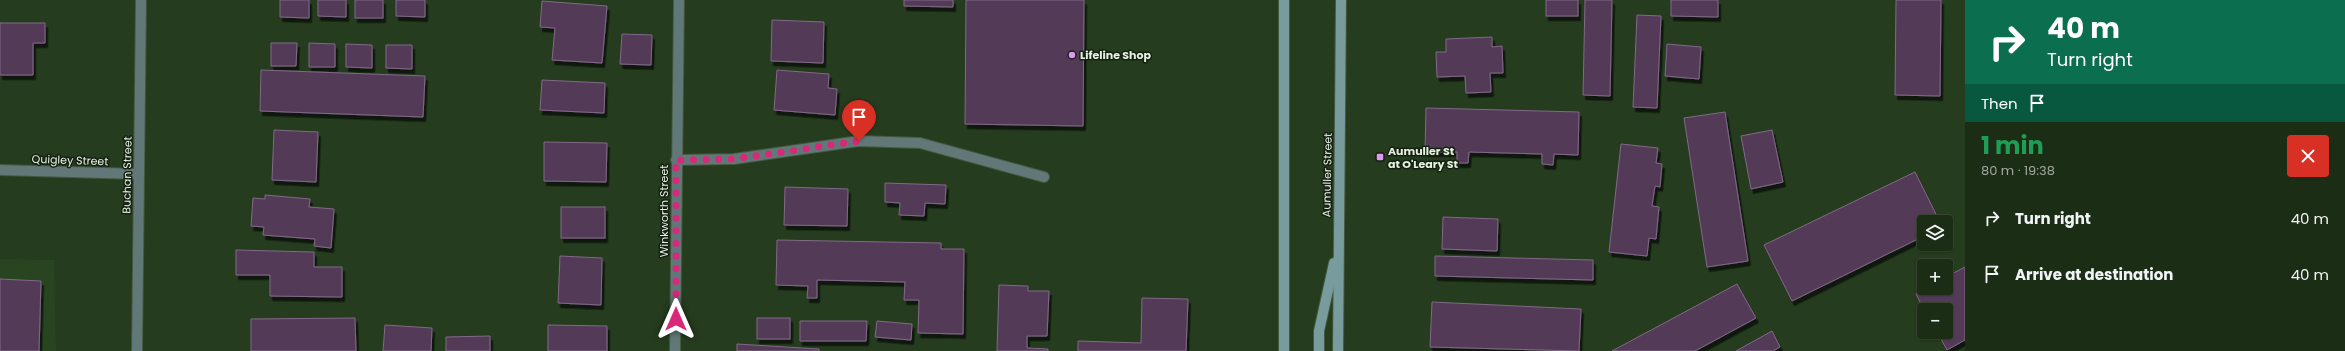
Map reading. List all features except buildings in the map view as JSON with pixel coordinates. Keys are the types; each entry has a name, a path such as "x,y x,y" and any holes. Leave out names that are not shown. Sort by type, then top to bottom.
{"main road":[{"path":"1284,0 1284,351"},
{"name":"Aumuller Street","path":"1338,351 1341,0"},
{"path":"1319,351 1319,331 1338,242"}],"street":[{"name":"Buchan Street","path":"137,351 141,0"},
{"name":"Winkworth Street","path":"675,351 679,0"},
{"path":"676,160 734,159 859,141 920,143 1044,177"},
{"name":"Quigley Street","path":"0,170 139,174"}],"shaded area":[{"path":"0,259 54,260 56,351 0,351"}],"place":[{"name":"Lifeline Shop","path":"1072,55"},
{"name":"Aumuller St at O'Leary St","path":"1380,157"}],"route":[{"path":"676,319 676,160 734,159 859,141"}]}
